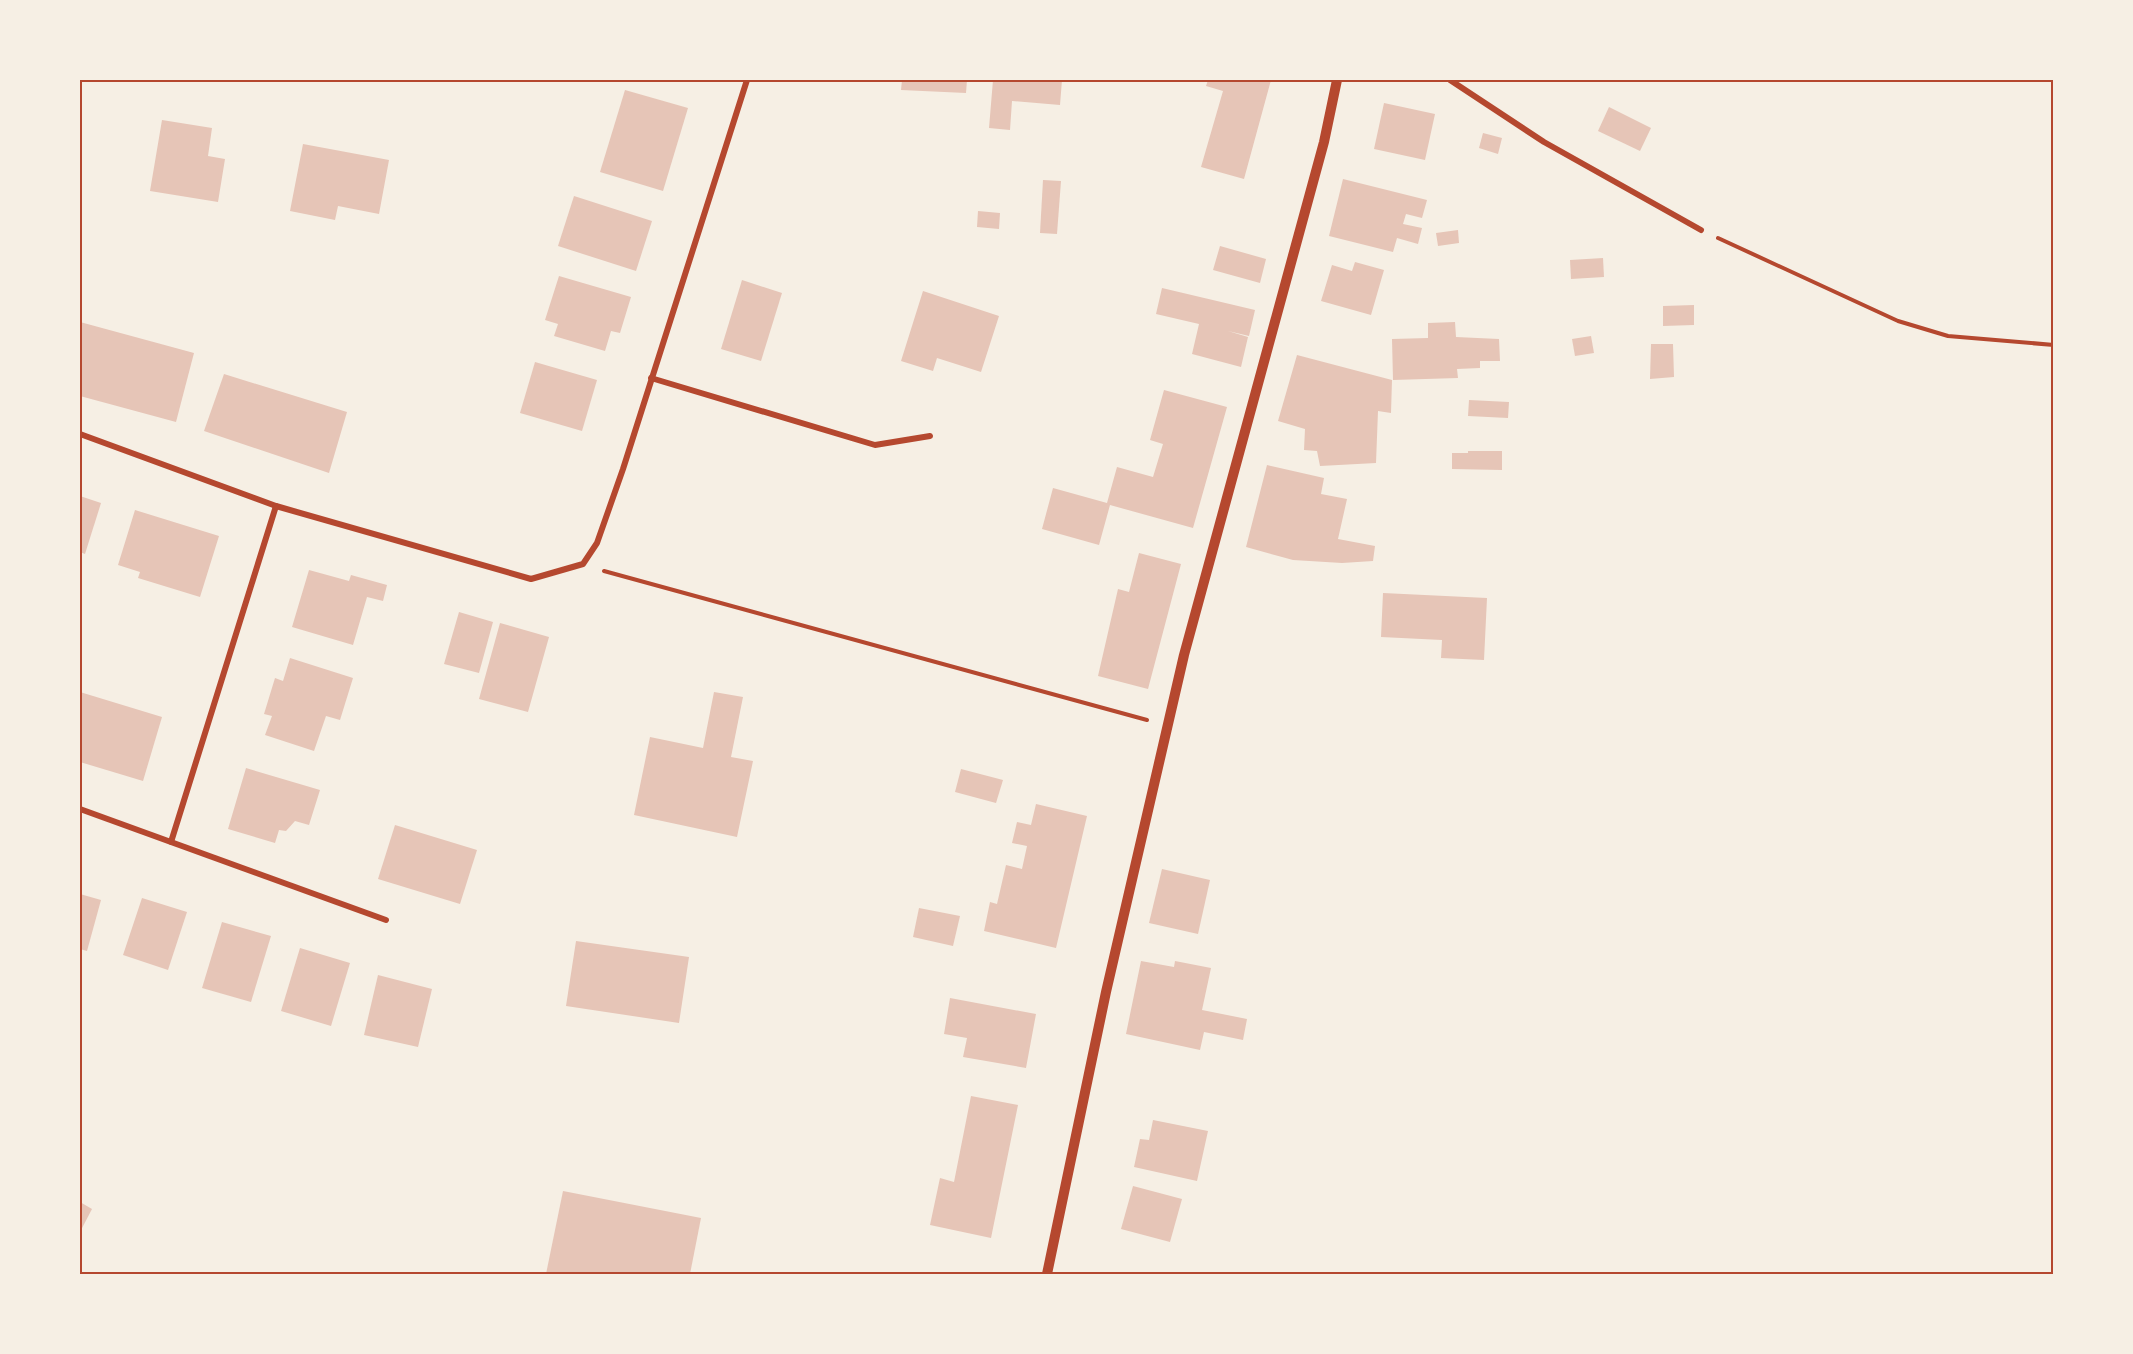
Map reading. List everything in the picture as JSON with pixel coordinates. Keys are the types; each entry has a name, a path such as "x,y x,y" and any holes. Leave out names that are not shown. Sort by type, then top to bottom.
{"street":[{"path":"80,434 276,506 531,579 584,564 597,543 747,80"},
{"path":"1047,1275 1106,992 1184,655 1324,142 1337,80"},
{"path":"1450,80 1544,142 1701,230"},
{"path":"651,378 874,445 930,436"},
{"path":"171,842 276,506"},
{"path":"80,809 386,920"}],"path":[{"path":"1701,230 1794,275 1898,321 1948,336 2054,345"},
{"path":"584,564 941,665 1168,725"}],"building":[{"path":"902,80 967,80 966,93 901,90"},
{"path":"993,80 1062,80 1060,105 1012,101 1010,130 989,128"},
{"path":"1208,80 1271,80 1244,179 1201,167 1223,91 1206,86"},
{"path":"625,90 688,108 663,191 600,172"},
{"path":"1384,103 1435,114 1425,160 1374,149"},
{"path":"1609,107 1651,128 1640,151 1598,131"},
{"path":"162,120 212,128 208,156 225,159 218,202 150,191"},
{"path":"1483,133 1502,138 1498,154 1479,148"},
{"path":"303,144 389,160 379,214 338,206 335,220 290,211"},
{"path":"1343,179 1427,200 1422,218 1406,214 1403,224 1422,228 1418,244 1397,238 1393,252 1329,236"},
{"path":"1043,180 1061,181 1057,234 1040,233"},
{"path":"574,196 652,221 636,271 558,246"},
{"path":"978,211 1000,213 999,229 977,227"},
{"path":"1458,230 1459,243 1438,246 1436,233"},
{"path":"1220,246 1266,259 1260,283 1213,270"},
{"path":"1603,258 1604,277 1571,279 1570,260"},
{"path":"1355,262 1384,270 1371,315 1321,301 1332,265 1352,271"},
{"path":"559,276 631,297 620,333 611,331 605,351 554,336 558,324 545,320"},
{"path":"742,280 782,293 761,361 721,349"},
{"path":"1162,288 1255,310 1249,336 1228,331 1248,337 1241,367 1192,354 1199,324 1156,314"},
{"path":"923,291 999,316 981,372 937,358 933,371 901,361"},
{"path":"1694,305 1694,325 1663,326 1663,306"},
{"path":"80,322 194,353 176,422 80,396"},
{"path":"1455,322 1456,337 1499,339 1500,361 1480,361 1480,368 1457,369 1458,378 1393,380 1392,339 1428,338 1428,323"},
{"path":"1591,336 1594,353 1575,356 1572,339"},
{"path":"1651,344 1673,344 1674,377 1650,379"},
{"path":"1297,355 1392,380 1391,413 1378,411 1376,463 1320,466 1317,451 1304,450 1305,429 1278,421"},
{"path":"535,362 597,380 582,431 520,413"},
{"path":"224,374 347,412 329,473 204,431"},
{"path":"1164,390 1227,407 1193,528 1110,505 1099,545 1042,529 1053,488 1107,503 1117,467 1153,477 1163,444 1150,440"},
{"path":"1469,400 1509,402 1508,418 1468,416"},
{"path":"1468,451 1502,451 1502,470 1452,469 1452,453 1468,453"},
{"path":"1267,465 1324,478 1321,494 1347,499 1338,539 1375,546 1373,561 1342,563 1293,560 1246,547"},
{"path":"80,496 101,503 85,554 80,552"},
{"path":"135,510 219,536 200,597 138,578 140,572 118,565"},
{"path":"1139,553 1181,564 1148,689 1098,676 1118,589 1129,592"},
{"path":"309,570 349,581 351,575 387,585 383,601 367,597 353,645 292,627"},
{"path":"1383,593 1487,598 1484,660 1441,658 1442,640 1381,637"},
{"path":"459,612 493,622 479,673 444,664"},
{"path":"500,623 549,637 528,712 479,699"},
{"path":"290,658 353,678 340,720 326,716 314,751 265,735 272,716 264,714 275,678 283,681"},
{"path":"80,692 162,717 143,781 80,762"},
{"path":"714,692 743,697 731,757 753,761 737,837 634,815 650,737 703,748"},
{"path":"246,768 320,790 309,825 295,821 286,831 279,830 275,843 228,829"},
{"path":"961,769 1003,780 996,803 955,792"},
{"path":"1036,804 1087,816 1056,948 984,931 990,902 997,904 1006,865 1022,869 1027,846 1012,843 1017,822 1031,825"},
{"path":"395,825 477,850 460,904 378,879"},
{"path":"1162,869 1210,880 1198,934 1149,923"},
{"path":"80,894 101,900 87,951 80,949"},
{"path":"142,898 187,912 168,970 123,955"},
{"path":"919,908 960,916 953,946 913,937"},
{"path":"222,922 271,936 251,1002 202,988"},
{"path":"576,941 689,957 679,1023 566,1006"},
{"path":"300,948 350,963 331,1026 281,1011"},
{"path":"1141,961 1174,967 1175,961 1211,968 1202,1010 1247,1019 1243,1040 1204,1032 1200,1050 1126,1034"},
{"path":"378,975 432,989 418,1047 364,1035"},
{"path":"950,998 1036,1014 1026,1068 963,1057 967,1038 944,1034"},
{"path":"971,1096 1018,1105 991,1238 930,1225 940,1178 954,1182"},
{"path":"1153,1120 1208,1131 1197,1181 1134,1167 1140,1139 1149,1140"},
{"path":"1133,1186 1182,1199 1170,1242 1121,1229"},
{"path":"563,1191 701,1218 690,1274 546,1274"},
{"path":"80,1202 92,1209 80,1232"}]}
